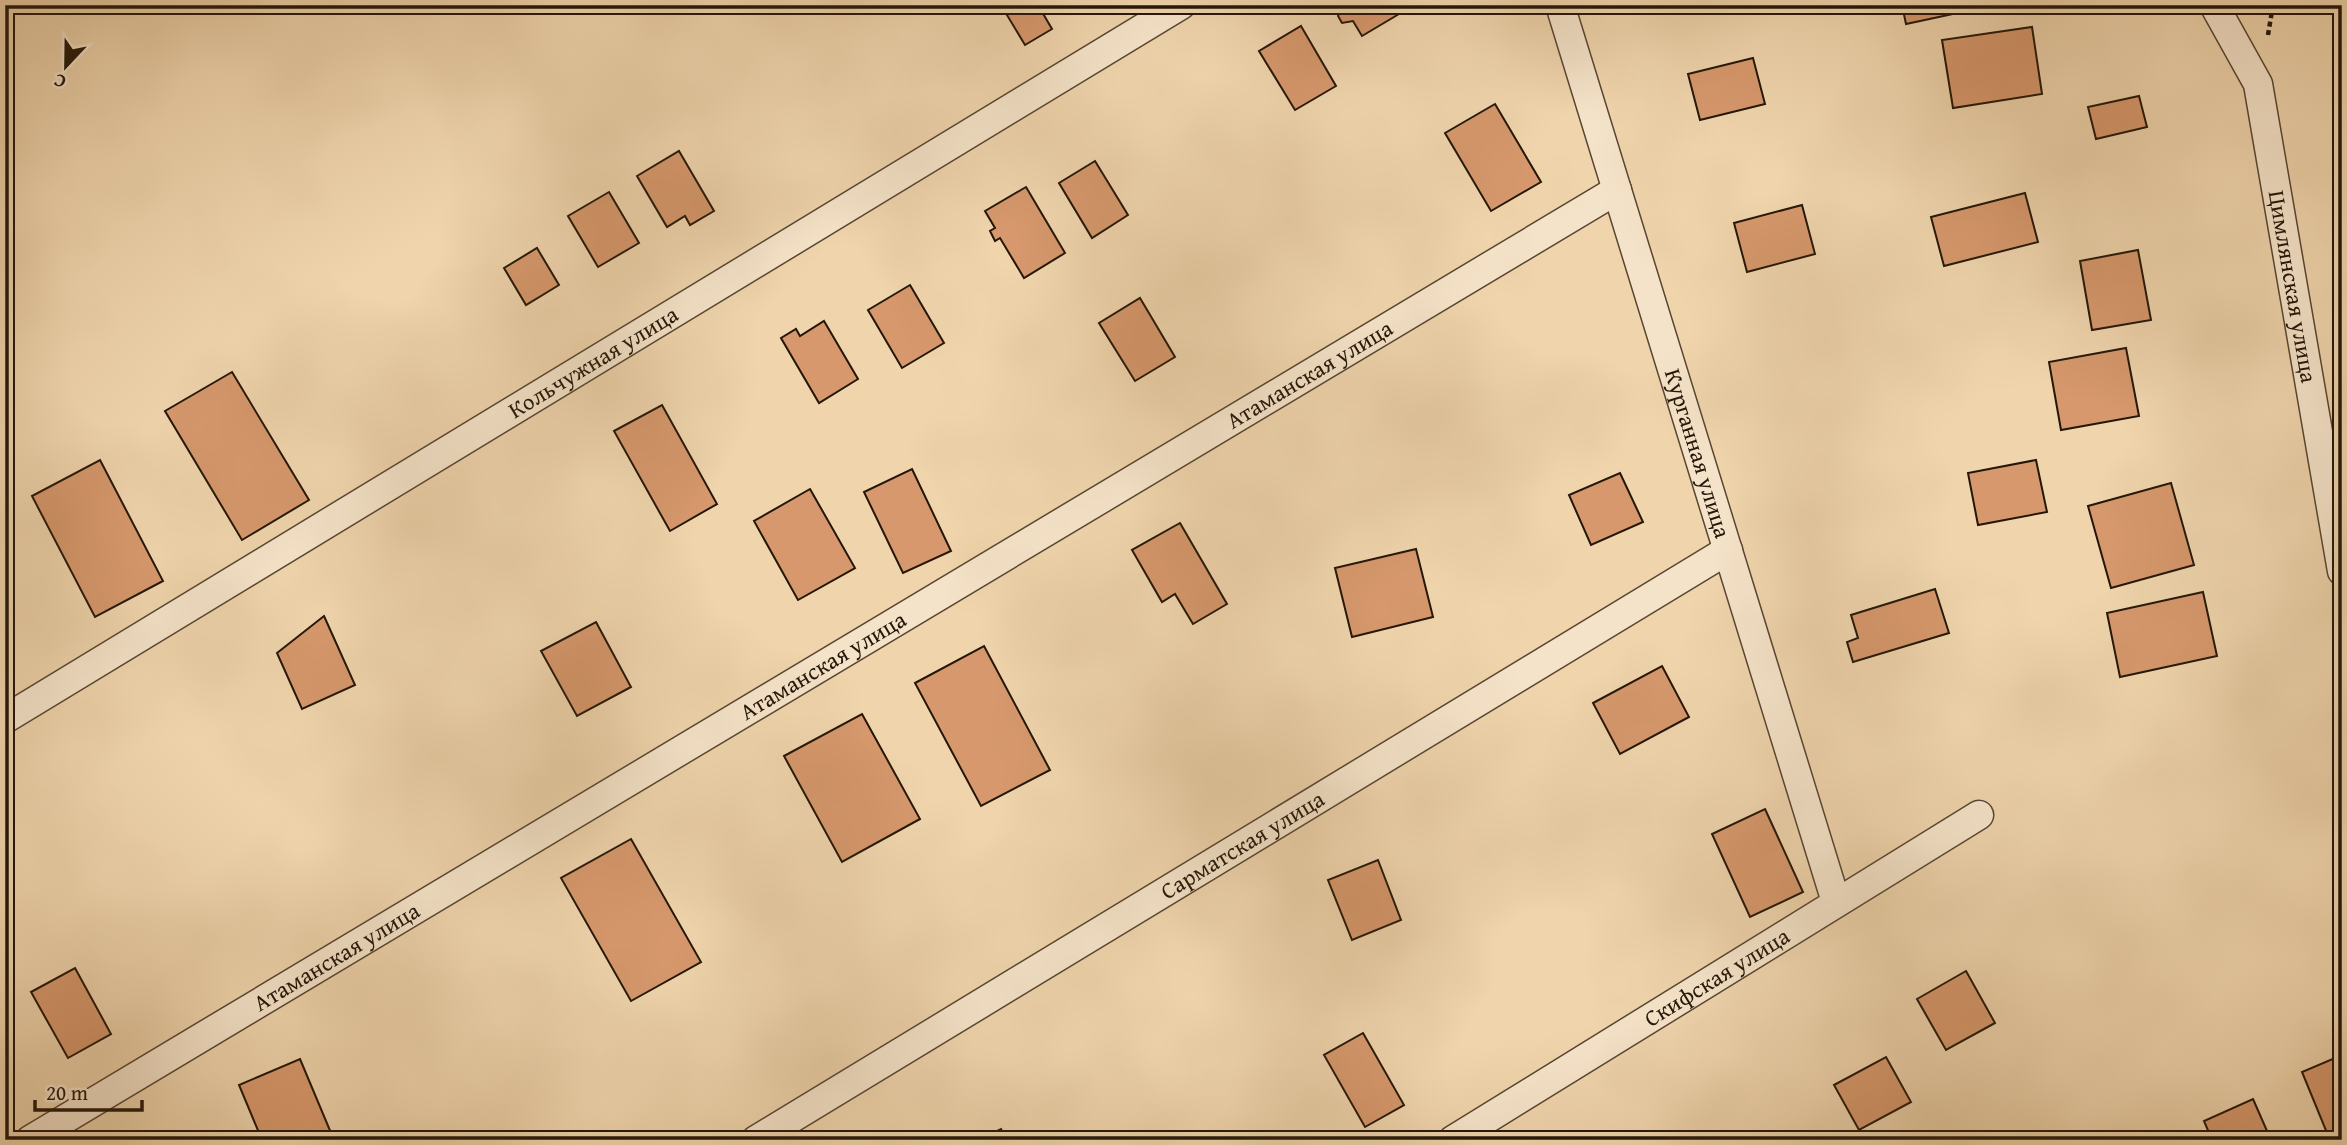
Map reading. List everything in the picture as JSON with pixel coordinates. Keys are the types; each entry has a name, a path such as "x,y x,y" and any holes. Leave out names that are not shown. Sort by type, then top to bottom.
{"street":[{"name":"Кольчужная улица","path":"5,719 1181,5"},
{"name":"Курганная улица","path":"1560,5 1836,902"},
{"name":"Цимлянская улица","path":"2214,5 2258,84 2342,571"},
{"name":"Атаманская улица","path":"30,1140 1617,190"},
{"name":"Сарматская улица","path":"756,1140 1728,550"},
{"name":"Скифская улица","path":"1453,1140 1979,815"}],"building":[{"path":"1001,5 1038,5 1052,29 1025,45"},
{"path":"1343,5 1393,5 1399,14 1362,36 1353,21 1342,23 1338,16"},
{"path":"1406,5 1427,5 1412,14"},
{"path":"1902,5 1952,5 1953,14 1906,24"},
{"path":"1301,26 1336,86 1295,110 1259,51"},
{"path":"2032,27 2042,94 1953,108 1942,40"},
{"path":"1753,58 1765,104 1700,120 1688,74"},
{"path":"2139,96 2147,127 2096,139 2088,107"},
{"path":"1495,104 1541,182 1491,211 1445,133"},
{"path":"679,151 714,211 690,225 685,216 667,227 637,176"},
{"path":"1095,161 1128,215 1092,238 1059,183"},
{"path":"1026,187 1065,253 1024,278 1000,238 995,241 990,231 995,228 985,211"},
{"path":"609,192 639,243 598,267 568,216"},
{"path":"2025,193 2038,242 1944,266 1931,217"},
{"path":"1802,205 1815,254 1747,272 1734,223"},
{"path":"537,248 559,285 526,305 504,268"},
{"path":"2138,250 2151,320 2092,330 2080,261"},
{"path":"910,285 944,343 902,368 868,310"},
{"path":"1140,298 1175,357 1135,381 1099,323"},
{"path":"824,321 858,379 819,403 781,338 796,329 800,336"},
{"path":"2126,348 2139,416 2061,430 2049,362"},
{"path":"232,372 309,500 242,540 165,411"},
{"path":"662,405 717,504 670,531 614,431"},
{"path":"100,460 163,581 95,617 32,496"},
{"path":"2036,460 2047,512 1978,525 1968,473"},
{"path":"912,469 951,551 903,573 864,492"},
{"path":"1620,473 1643,522 1591,545 1569,495"},
{"path":"2171,483 2194,565 2111,588 2088,506"},
{"path":"810,489 855,568 798,600 754,521"},
{"path":"1180,523 1227,604 1193,624 1175,594 1162,602 1132,550"},
{"path":"1416,549 1433,617 1352,637 1335,568"},
{"path":"1935,589 1949,633 1853,662 1847,642 1858,638 1851,615"},
{"path":"2203,592 2217,656 2120,677 2107,613"},
{"path":"324,616 355,685 302,709 277,653"},
{"path":"596,622 631,687 577,716 541,651"},
{"path":"984,646 1050,770 981,806 915,683"},
{"path":"1662,666 1689,717 1620,754 1593,703"},
{"path":"862,714 920,819 842,862 784,756"},
{"path":"1765,809 1803,892 1750,917 1712,834"},
{"path":"631,839 701,962 631,1001 561,878"},
{"path":"1378,860 1401,920 1352,940 1328,880"},
{"path":"75,968 111,1034 68,1058 31,992"},
{"path":"1966,971 1995,1023 1946,1050 1917,999"},
{"path":"1363,1033 1404,1105 1365,1127 1324,1055"},
{"path":"2342,1055 2342,1127 2327,1133 2302,1072"},
{"path":"1886,1057 1911,1102 1859,1130 1834,1085"},
{"path":"300,1059 334,1140 262,1140 239,1085"},
{"path":"2253,1099 2271,1140 2212,1140 2204,1121"},
{"path":"1001,1129 1006,1140 978,1140"}]}
